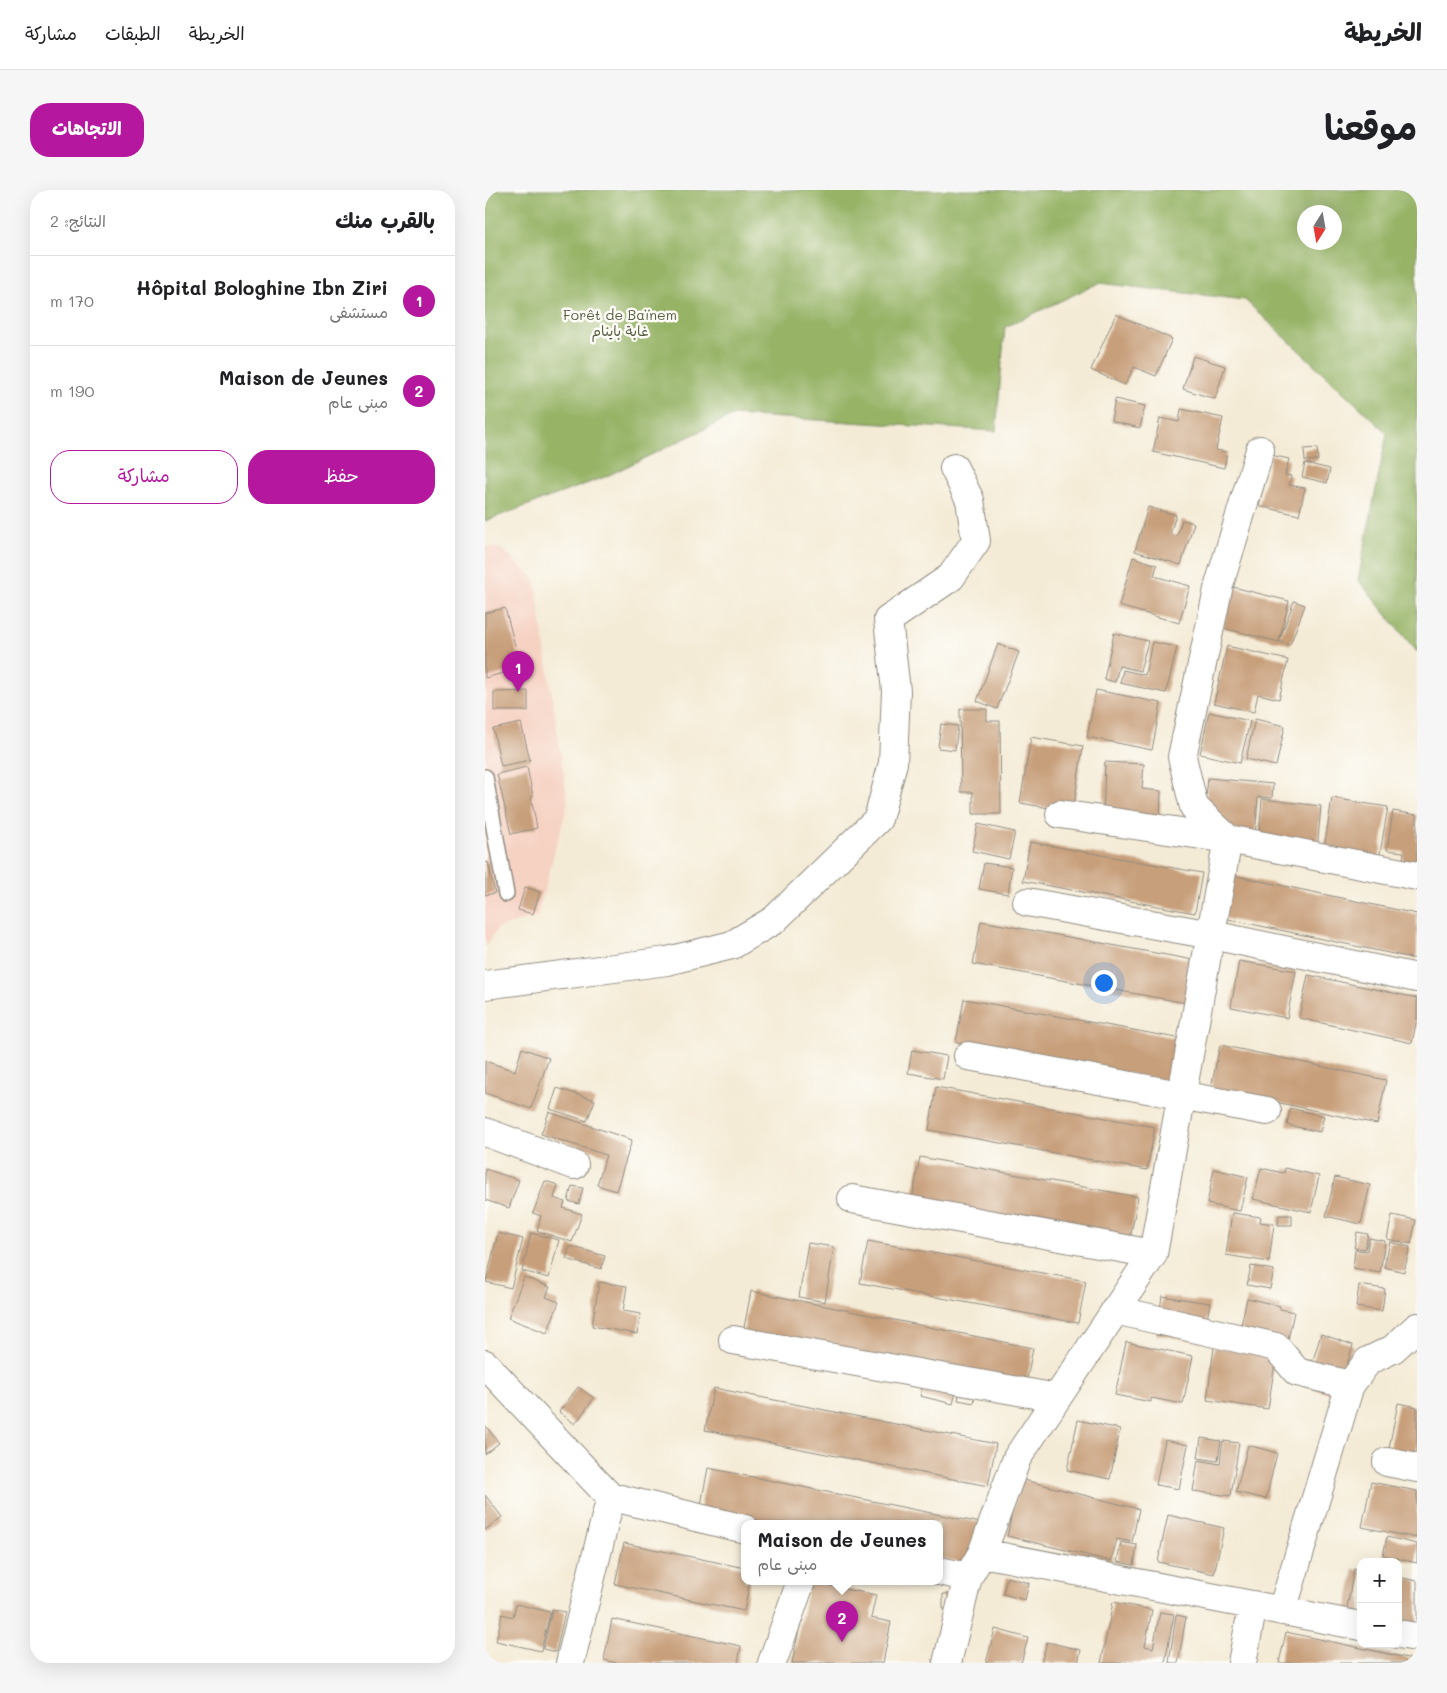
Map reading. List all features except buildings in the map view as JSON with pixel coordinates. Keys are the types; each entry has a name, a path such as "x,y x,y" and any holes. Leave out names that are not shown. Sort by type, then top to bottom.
{"street":[{"path":"1228,839 1194,807 1182,757 1219,585 1260,450"},
{"path":"485,985 667,961 733,945 774,920 878,819 893,763 896,691 887,620 951,577 976,541 970,500 954,468"},
{"path":"1060,814 1228,839 1417,876"},
{"path":"947,1663 967,1577 982,1553 1017,1458 1153,1254 1228,839"},
{"path":"1027,902 1212,935 1417,978"},
{"path":"968,1056 1267,1111"},
{"path":"485,1132 574,1165"},
{"path":"853,1199 1153,1254"},
{"path":"1115,1310 1276,1348 1297,1372 1350,1385"},
{"path":"1282,1611 1350,1385 1368,1361 1393,1349 1417,1327"},
{"path":"733,1340 1057,1398"},
{"path":"485,1364 614,1502"},
{"path":"1387,1462 1417,1468"},
{"path":"570,1663 607,1508 614,1502 621,1499 741,1528"},
{"path":"982,1553 1357,1625"},
{"path":"943,1572 967,1577"},
{"path":"772,1663 800,1585"},
{"path":"1241,1663 1253,1605"},
{"path":"1402,1635 1417,1637"}],"lane":[{"path":"485,777 506,894"}],"shaded area":[{"path":"485,546 502,549 535,580 568,803 537,916 498,928 485,948"}],"green space":[{"name":"Forêt de Baïnem غابة باينام","path":"485,190 1417,190 1417,652 1358,580 1387,433 1245,300 1099,283 1005,327 996,431 734,415 605,477 485,521"}],"place":[{"name":"Hôpital Bologhine Ibn Ziri","path":"518,692"},
{"name":"Maison de Jeunes","path":"842,1642"}]}
